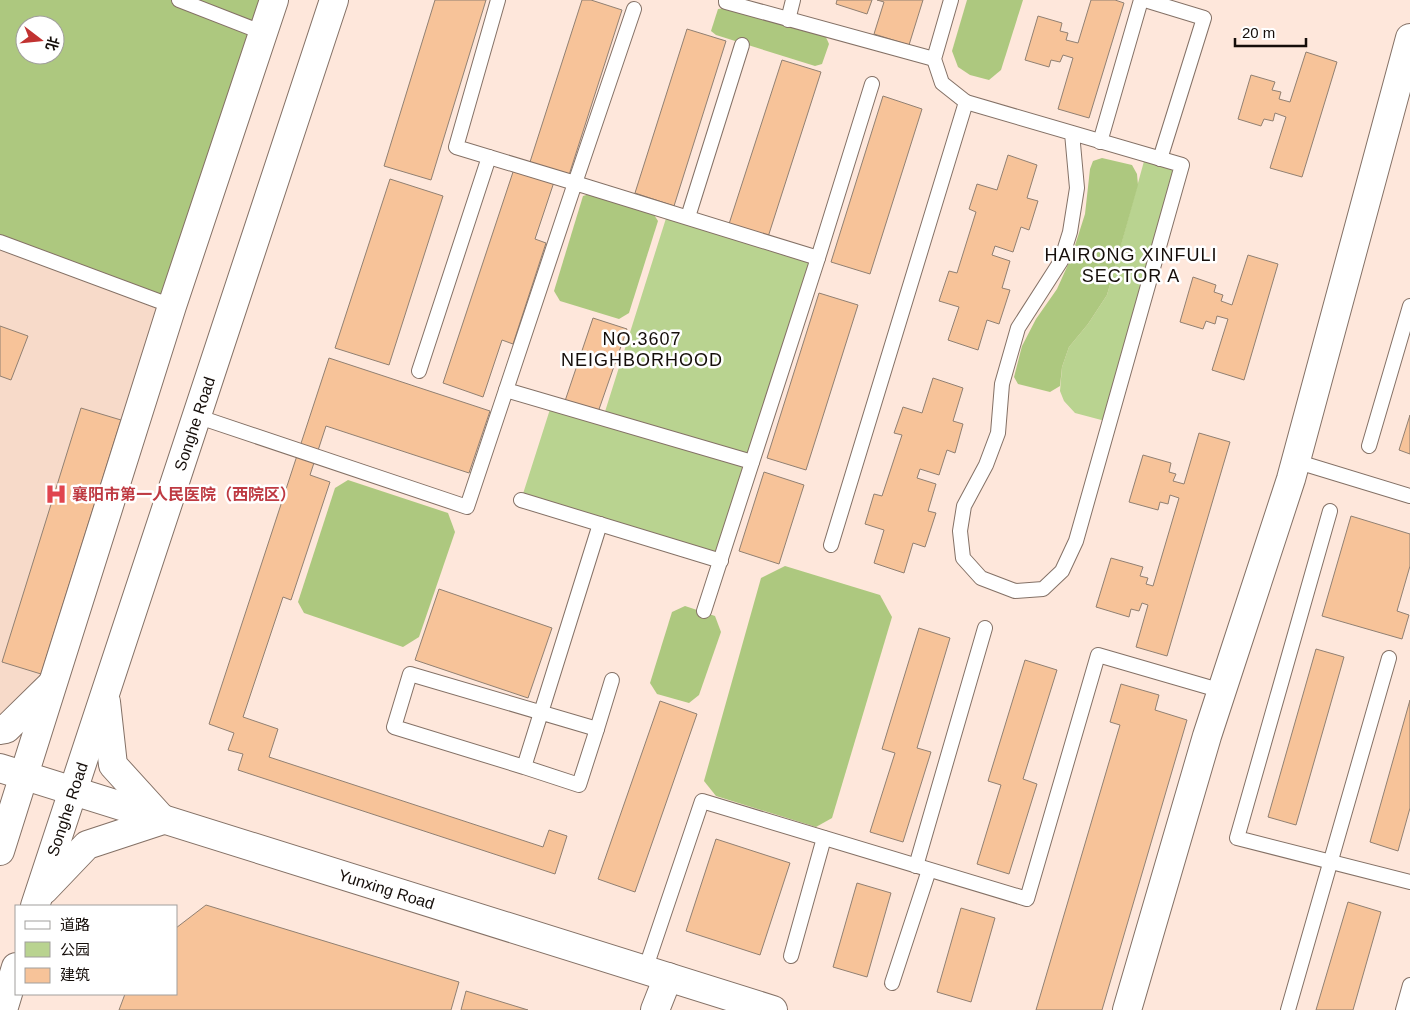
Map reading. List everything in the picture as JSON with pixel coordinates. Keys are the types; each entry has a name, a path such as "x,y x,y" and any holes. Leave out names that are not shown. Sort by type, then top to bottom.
{"main road":[{"path":"0,851 12,772 54,682 172,306 274,0"},
{"name":"Songhe Road","path":"37,900 334,0"},
{"path":"1127,1010 1207,736 1295,461 1410,38"},
{"path":"0,730 6,729 54,682"},
{"path":"37,900 87,845 163,820 113,765 105,692"},
{"name":"Yunxing Road","path":"12,772 773,1010"},
{"path":"3,1010 15,970"},
{"path":"655,1010 657,974"}],"lane":[{"path":"179,0 264,33"},
{"path":"498,0 456,147 818,258"},
{"path":"726,0 726,2 788,20 934,59"},
{"path":"788,20 794,0"},
{"path":"951,0 934,59 942,83 966,102 1182,165 1076,541 1062,570 1043,589 1015,592 981,578 963,558 960,531 964,506 986,465 998,433 1002,384 1018,328 1061,261 1070,232 1077,188 1072,133"},
{"path":"1100,142 1141,0"},
{"path":"1145,0 1204,18 1160,159"},
{"path":"196,416 467,507 634,8"},
{"path":"688,217 742,45"},
{"path":"704,611 872,84"},
{"path":"831,545 966,102"},
{"path":"419,371 489,157"},
{"path":"0,242 172,306"},
{"path":"1369,446 1410,306"},
{"path":"506,390 752,462"},
{"path":"1295,461 1410,496"},
{"path":"520,500 720,561"},
{"path":"1330,511 1237,838 1410,882"},
{"path":"524,767 600,524"},
{"path":"892,983 985,628"},
{"path":"657,974 702,801 1027,899 1098,655 1222,691"},
{"path":"1288,1010 1389,658"},
{"path":"597,729 410,674 394,728 579,785 597,729 612,680"},
{"path":"791,956 824,838"},
{"path":"1403,1010 1410,985"}],"shaded area":[{"path":"0,0 274,0 54,682 0,730"}],"green space":[{"path":"0,0 274,0 172,306 0,242"},
{"path":"967,0 1023,0 1001,70 989,80 970,75 958,67 952,51"},
{"path":"726,8 825,35 829,44 822,64 815,66 716,35 711,31 718,9"},
{"path":"1146,154 1182,165 1109,422 1075,413 1064,401 1060,391 1062,367 1069,347 1088,324 1107,295"},
{"path":"1102,158 1132,165 1137,174 1138,185 1107,295 1088,324 1069,347 1062,367 1060,386 1050,392 1018,384 1014,377 1022,346 1036,319 1057,289 1071,258 1085,214 1090,169 1093,161"},
{"path":"593,193 651,210 658,221 629,313 619,319 560,301 554,291 583,196"},
{"path":"668,212 818,258 721,561 521,500 552,403 603,418"},
{"path":"348,480 448,513 455,532 419,637 403,647 304,613 298,602 335,488"},
{"path":"785,566 880,595 892,617 832,818 816,827 716,796 704,781 761,578"},
{"path":"685,606 715,616 721,632 699,695 689,703 657,694 650,683 672,612"}],"building":[{"path":"435,0 486,0 431,180 384,166"},
{"path":"582,0 591,0 622,10 569,175 530,162"},
{"path":"837,0 872,0 867,14 836,4"},
{"path":"877,0 923,0 909,45 874,34 884,2"},
{"path":"1091,0 1115,0 1124,3 1089,118 1058,109 1073,58 1063,55 1060,62 1051,60 1049,67 1025,60 1038,16 1062,23 1060,31 1068,33 1066,40 1078,43"},
{"path":"687,29 726,41 674,206 635,193"},
{"path":"1306,52 1337,62 1302,177 1270,168 1286,117 1275,113 1273,121 1264,119 1261,126 1238,119 1251,75 1275,82 1272,90 1281,92 1279,99 1290,102"},
{"path":"782,60 821,72 768,237 729,224"},
{"path":"883,96 922,109 870,274 831,262"},
{"path":"1008,155 1037,165 1027,198 1038,201 1029,230 1021,227 1013,252 995,246 992,255 1010,261 1002,288 1010,290 999,324 987,320 978,350 948,340 959,307 939,301 949,271 957,273 976,212 969,209 977,184 997,190"},
{"path":"514,169 554,182 535,239 546,243 513,344 502,340 483,397 443,383"},
{"path":"390,179 443,196 389,365 335,348"},
{"path":"1248,255 1278,264 1244,380 1212,370 1228,319 1217,316 1215,324 1206,321 1203,329 1180,322 1193,277 1216,285 1214,292 1223,295 1221,301 1232,305"},
{"path":"819,293 858,305 806,470 767,458"},
{"path":"593,318 627,329 597,415 564,404"},
{"path":"0,326 28,336 11,380 0,376"},
{"path":"329,358 490,411 469,473 326,426 310,475 330,482 291,600 283,597 243,717 278,729 269,757 543,847 549,830 567,836 555,874 238,770 243,754 228,750 234,733 209,724"},
{"path":"933,378 963,388 953,421 963,424 955,453 947,450 939,475 920,469 917,478 936,484 928,511 936,513 925,547 913,543 904,573 874,563 884,530 865,524 874,494 882,496 902,435 894,433 903,407 922,413"},
{"path":"81,408 121,420 41,674 2,662"},
{"path":"1410,415 1410,454 1399,450"},
{"path":"1199,433 1230,442 1167,656 1136,647 1148,605 1142,603 1139,611 1131,609 1129,617 1096,607 1111,558 1143,567 1140,576 1148,578 1146,584 1153,586 1179,498 1170,495 1168,504 1160,502 1158,510 1129,502 1143,455 1171,463 1169,472 1176,474 1173,481 1184,484"},
{"path":"764,472 804,485 779,564 739,551"},
{"path":"1351,516 1410,534 1410,566 1397,611 1409,615 1402,639 1322,616"},
{"path":"439,589 552,628 528,698 415,660"},
{"path":"919,628 950,638 917,748 931,752 903,842 870,832 895,753 882,749"},
{"path":"1316,649 1344,657 1296,825 1268,817"},
{"path":"1025,660 1057,670 1023,779 1037,784 1009,874 977,864 1001,785 988,781"},
{"path":"1121,684 1159,695 1155,710 1187,720 1102,1010 1036,1010 1120,725 1110,722"},
{"path":"1410,700 1410,808 1398,851 1370,842"},
{"path":"660,701 697,714 635,892 598,879"},
{"path":"716,839 790,863 760,955 686,931"},
{"path":"857,883 891,893 867,977 833,967"},
{"path":"1348,902 1381,912 1353,1010 1316,1010"},
{"path":"206,905 459,982 451,1010 119,1010 125,995 178,995 178,926"},
{"path":"961,908 995,918 971,1002 937,992"},
{"path":"466,991 528,1010 461,1010"}],"place":[{"name":"襄阳市第一人民医院（西院区）","path":"56,494"}],"district":[{"name":"HAIRONG XINFULI SECTOR A","path":"1131,265"},
{"name":"NO.3607 NEIGHBORHOOD","path":"642,349"}]}
